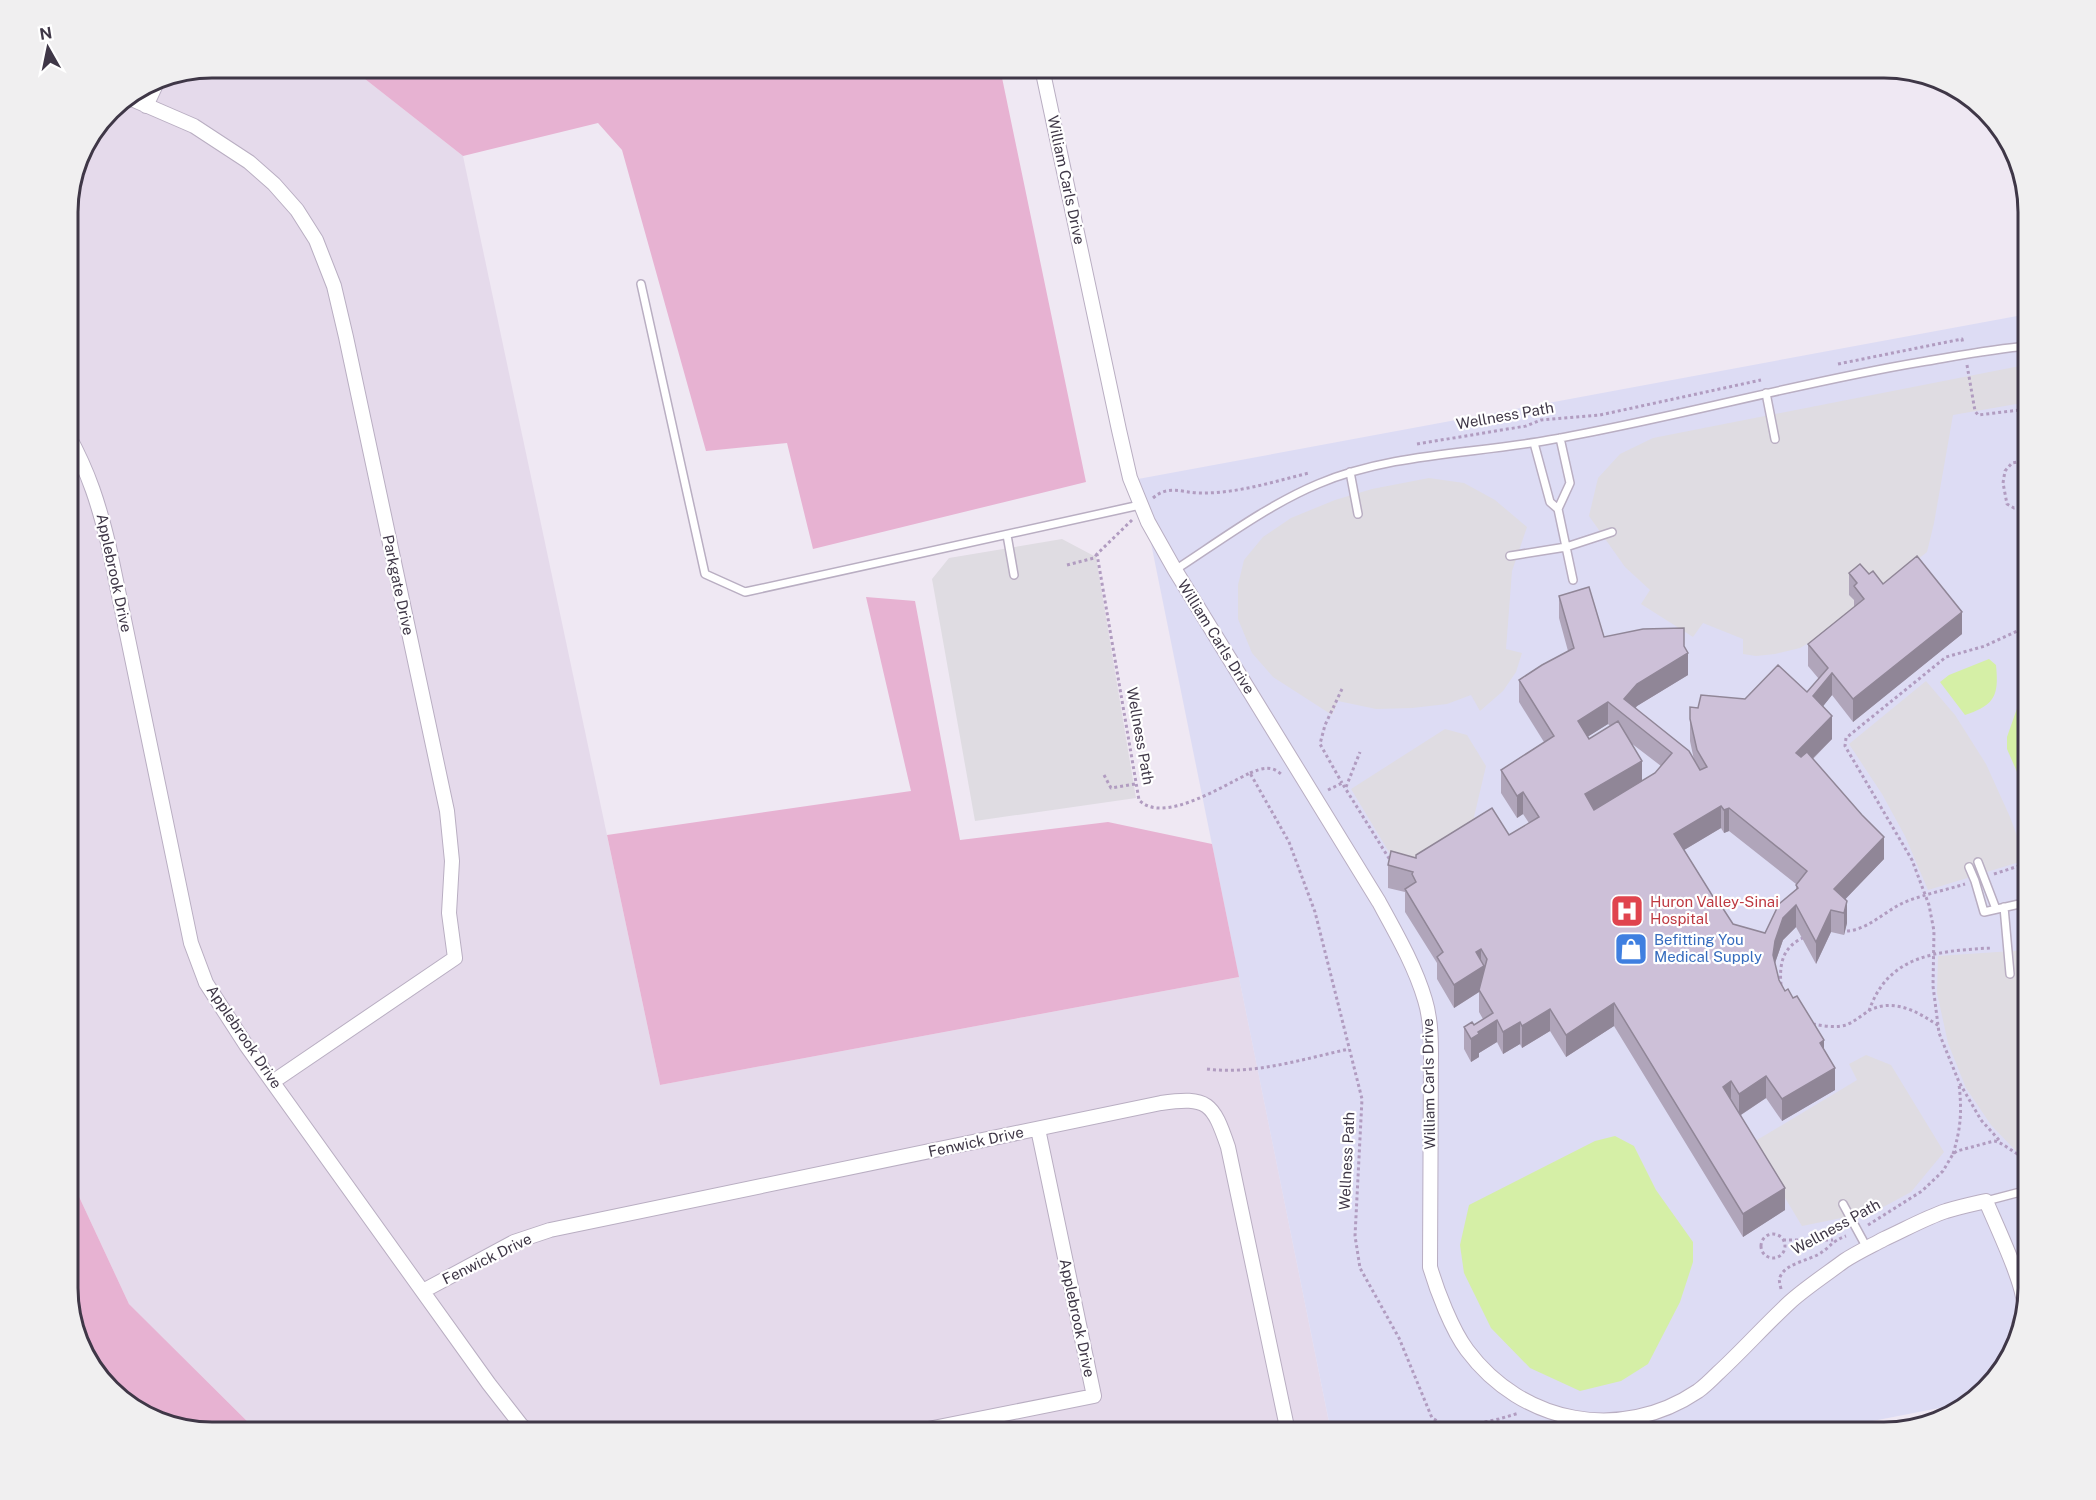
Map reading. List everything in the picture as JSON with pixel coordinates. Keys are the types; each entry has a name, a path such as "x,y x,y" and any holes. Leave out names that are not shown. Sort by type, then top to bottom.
{"street":[{"name":"William Carls Drive","path":"1044,78 1119,430 1130,478 1141,507 1175,570 1379,902 1399,939 1422,992 1430,1024 1431,1051 1430,1267 1436,1290 1466,1348 1483,1369 1500,1385 1525,1401 1570,1418 1593,1420 1637,1417 1661,1409 1698,1391 1791,1301 1845,1261 1945,1211 1986,1201"},
{"path":"146,106 152,92"},
{"name":"Parkgate Drive","path":"137,102 194,126 249,162 274,184 297,210 316,240 334,286 346,337 447,811 452,861 449,913 455,958 274,1082"},
{"name":"Applebrook Drive","path":"78,453 97,497 102,517 191,943 206,983 246,1045 519,1422"},
{"name":"Fenwick Drive","path":"423,1291 514,1242 550,1230 1187,1099 1213,1109 1228,1147 1286,1422"},
{"name":"Applebrook Drive","path":"963,1422 1094,1396 1038,1129"},
{"path":"1986,1201 2018,1280"}],"lane":[{"path":"641,284 705,574 745,592 1141,507"},
{"path":"1175,570 1282,501 1350,472 1379,465 1560,438 1857,373 2018,347"},
{"path":"1766,393 1775,439"},
{"path":"1560,438 1570,483 1558,509 1572,580"},
{"path":"1534,442 1550,502 1558,509"},
{"path":"1350,472 1358,514"},
{"path":"1510,556 1566,547 1612,532"},
{"path":"1007,535 1014,574"},
{"path":"1978,862 1996,909"},
{"path":"1969,867 1984,912 2018,904"},
{"path":"2004,908 2010,974"},
{"path":"1986,1201 2018,1193"},
{"path":"1843,1204 1867,1248"}],"path":[{"path":"1838,364 1962,339 1975,411 1978,416 2018,410"},
{"name":"Wellness Path","path":"1414,444 1526,426 1541,420 1600,415 1770,378"},
{"path":"2018,462 2012,463 2005,471 2003,483 2007,504 2014,508 2018,507"},
{"path":"1067,565 1094,558 1141,507 1161,492 1167,490 1198,493 1234,492 1311,472"},
{"name":"Wellness Path","path":"1098,554 1139,800 1144,805 1165,809 1184,804 1250,773 1289,842 1315,912 1362,1099 1355,1236 1360,1268 1399,1338 1432,1418 1439,1422"},
{"path":"2018,631 1985,646 1946,657 1846,738 1845,746 1908,852 1929,905 1934,931 1933,986 1939,1026 1959,1082 1981,1120 2010,1151 2018,1155"},
{"path":"1342,689 1325,725 1320,744 1342,783"},
{"path":"1346,788 1360,752"},
{"path":"1104,775 1111,788 1136,784"},
{"path":"1985,879 2018,867"},
{"path":"1840,931 1848,932 1860,928 1904,903 1975,881"},
{"path":"1781,992 1780,967 1789,948 1797,941 1812,934"},
{"path":"1869,1011 1874,996 1890,975 1914,962 1941,951 1990,948"},
{"path":"1806,1023 1826,1026 1845,1025 1879,1006 1895,1004 1922,1014 1939,1026"},
{"path":"1207,1069 1228,1071 1278,1064 1349,1049"},
{"name":"Wellness Path","path":"1780,1294 1779,1279 1782,1273 1827,1249 1834,1240 1858,1232 1922,1191 1943,1171 1953,1154 1961,1127 1962,1105 1959,1082"},
{"path":"1953,1154 2000,1141"},
{"path":"1783,1240 1785,1250 1780,1256 1773,1258 1763,1253 1762,1246 1767,1236 1775,1235 1783,1240 1834,1240"},
{"name":"Wellness Path","path":"1485,1422 1523,1412"}],"shaded area":[{"path":"204,78 364,78 463,156 660,1085 1239,977 1329,1422 248,1422 129,1304 78,1194 79,195 88,161 106,131 117,117 131,106 161,88"},
{"path":"364,78 1002,78 1086,482 813,549 787,443 706,451 622,150 598,123 463,156"},
{"name":"Huron Valley-Sinai Hospital","path":"2018,316 2018,1288 2011,1331 1995,1362 1979,1383 1945,1407 1867,1422 1329,1422 1138,479"},
{"path":"2018,366 2018,404 1953,415 1927,552 1824,634 1800,648 1775,654 1756,656 1743,654 1743,639 1703,623 1693,637 1641,604 1650,590 1625,567 1589,516 1598,478 1620,454 1653,438"},
{"path":"1429,478 1464,483 1495,500 1527,527 1512,571 1506,649 1522,653 1516,672 1503,691 1480,711 1471,695 1447,704 1412,708 1376,709 1338,701 1332,715 1273,677 1252,653 1238,619 1238,585 1244,560 1263,537 1291,518 1335,500 1372,489"},
{"path":"1062,539 1096,557 1136,798 975,821 932,579 949,558"},
{"path":"866,597 915,601 960,840 1108,822 1212,844 1239,977 660,1085 607,835 911,791"},
{"path":"1989,659 1996,665 1997,684 1993,698 1983,707 1965,715 1940,682 1949,675"},
{"path":"1926,681 1955,715 1986,764 2018,838 2018,862 1928,890 1905,836 1882,794 1849,744"},
{"path":"2018,706 2018,774 2007,749 2007,737"},
{"path":"1445,729 1467,735 1486,766 1474,817 1483,828 1404,877 1351,789"},
{"path":"2018,951 2018,1153 1991,1125 1966,1088 1948,1043 1937,993 1938,956"},
{"path":"1866,1055 1891,1065 1944,1152 1911,1192 1876,1211 1802,1226 1752,1143 1857,1080 1849,1064"},
{"path":"1615,1136 1634,1146 1656,1190 1693,1242 1693,1262 1680,1302 1648,1364 1621,1381 1580,1391 1530,1368 1491,1328 1464,1273 1460,1245 1469,1205 1595,1141"},
{"path":"78,1194 129,1304 248,1422 195,1421 169,1415 145,1404 131,1394 117,1383 106,1369 85,1331 78,1296"}],"building":[{"path":"1917,556 1962,612 1853,699 1832,673 1813,696 1832,716 1796,753 1801,757 1807,752 1884,837 1834,889 1847,901 1844,913 1831,910 1816,942 1796,905 1783,918 1773,955 1779,980 1785,991 1788,989 1793,998 1797,996 1824,1040 1820,1043 1835,1068 1782,1099 1766,1076 1739,1094 1731,1081 1723,1087 1785,1188 1743,1214 1614,1003 1566,1035 1550,1009 1522,1026 1520,1022 1503,1032 1497,1020 1471,1039 1464,1027 1472,1022 1474,1025 1493,1013 1479,990 1487,959 1481,949 1476,952 1484,966 1454,985 1437,957 1443,952 1405,889 1416,882 1413,872 1388,865 1391,851 1416,858 1416,855 1492,808 1509,835 1539,817 1523,792 1517,796 1501,770 1554,736 1519,680 1574,648 1559,596 1589,587 1604,637 1643,629 1684,628 1684,646 1688,653 1637,684 1624,699 1689,751 1700,770 1707,767 1697,750 1690,719 1690,707 1698,708 1701,695 1745,699 1778,665 1807,692 1828,668 1808,644 1864,599 1854,586 1857,583 1849,573 1860,564 1869,574 1873,571 1883,584","holes":["1608,702 1672,753 1655,773 1594,810 1585,794 1642,761 1618,721 1589,739 1578,721","1721,806 1724,810 1729,808 1807,871 1796,885 1798,888 1779,904 1765,933 1733,924 1722,907 1720,908 1674,834"]}],"place":[{"name":"Huron Valley-Sinai Hospital","path":"1627,911"},
{"name":"Befitting You Medical Supply","path":"1631,949"}]}
